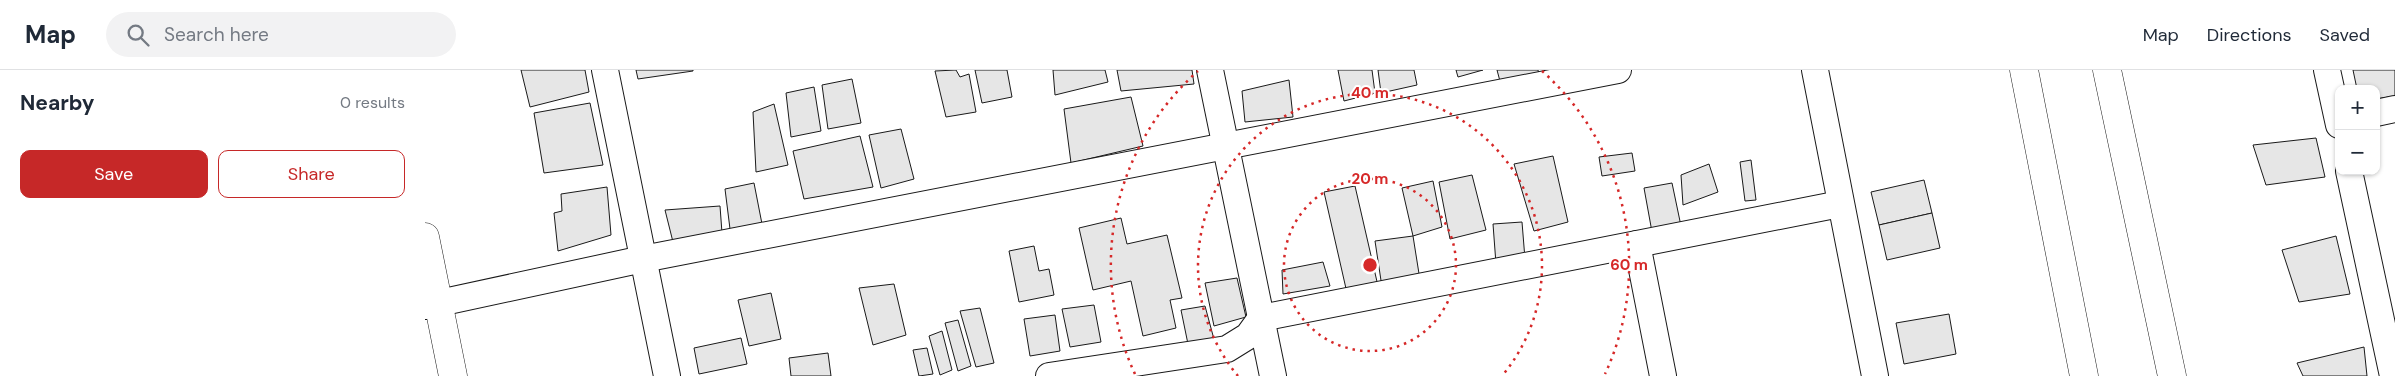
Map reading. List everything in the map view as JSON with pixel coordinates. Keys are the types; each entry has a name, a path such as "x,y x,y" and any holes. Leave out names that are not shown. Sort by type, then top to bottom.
{"street":[{"path":"605,70 667,376"},
{"path":"1210,70 1273,376"},
{"path":"432,304 643,260 1618,70"},
{"path":"1815,70 1875,376"},
{"path":"2024,70 2084,376"},
{"path":"2107,70 2172,376"},
{"path":"2327,70 2335,108"},
{"path":"2380,112 2395,109"},
{"path":"2350,175 2393,376"},
{"path":"1049,376 1227,349 1248,336 1261,318 1840,204"},
{"path":"425,237 432,304 453,376"},
{"path":"1637,244 1663,376"}],"building":[{"path":"521,70 585,70 589,92 530,107"},
{"path":"636,70 693,70 693,71 638,79"},
{"path":"956,70 960,77 969,74 976,112 946,117 935,71"},
{"path":"975,70 1007,70 1012,97 982,103"},
{"path":"1053,70 1105,70 1108,82 1055,95"},
{"path":"1117,70 1192,70 1194,84 1121,91"},
{"path":"1338,70 1372,70 1375,93 1344,101"},
{"path":"1378,70 1414,70 1417,85 1381,93"},
{"path":"1456,70 1483,70 1458,77"},
{"path":"1497,70 1538,70 1540,78 1501,85"},
{"path":"2353,70 2395,70 2395,96 2380,98 2380,85 2356,85"},
{"path":"852,79 861,123 828,129 822,85"},
{"path":"1289,80 1293,117 1245,122 1242,91"},
{"path":"814,87 821,131 791,137 786,93"},
{"path":"1131,97 1143,146 1071,163 1064,109"},
{"path":"590,103 603,165 544,173 534,113"},
{"path":"774,104 788,165 756,172 753,112"},
{"path":"901,129 914,179 881,188 869,135"},
{"path":"860,136 873,187 804,199 793,151"},
{"path":"2316,138 2325,177 2266,185 2253,145"},
{"path":"1632,153 1635,171 1602,176 1599,157"},
{"path":"1553,156 1568,222 1534,231 1514,164"},
{"path":"1751,160 1756,200 1745,201 1740,162"},
{"path":"1709,164 1718,192 1683,205 1681,175"},
{"path":"1472,175 1486,230 1450,239 1439,182"},
{"path":"1924,180 1932,213 1879,225 1871,192"},
{"path":"1433,181 1442,227 1413,236 1402,188"},
{"path":"754,183 762,224 730,229 725,189"},
{"path":"1672,183 1681,226 1652,232 1644,188"},
{"path":"1355,186 1378,286 1347,293 1324,192"},
{"path":"607,187 611,235 558,251 554,213 562,211 561,194"},
{"path":"720,206 722,233 673,242 665,210"},
{"path":"1932,213 1940,248 1887,260 1879,225"},
{"path":"1121,218 1127,244 1167,235 1182,298 1170,300 1176,328 1143,336 1131,281 1093,290 1079,228"},
{"path":"1522,222 1525,259 1496,264 1493,224"},
{"path":"1413,236 1420,280 1382,287 1375,241"},
{"path":"2336,236 2350,294 2299,302 2282,250"},
{"path":"1034,246 1039,271 1049,269 1054,295 1019,302 1009,251"},
{"path":"1323,262 1330,286 1283,294 1282,270"},
{"path":"1237,278 1246,317 1214,326 1205,283"},
{"path":"894,284 906,335 873,345 859,288"},
{"path":"771,293 781,339 749,346 738,300"},
{"path":"1094,305 1101,342 1070,347 1062,309"},
{"path":"1205,306 1215,343 1189,349 1181,310"},
{"path":"980,308 994,363 976,367 960,311"},
{"path":"1949,314 1956,354 1904,364 1896,323"},
{"path":"1055,315 1060,351 1030,356 1024,319"},
{"path":"958,320 971,366 958,371 945,323"},
{"path":"942,331 952,370 940,375 929,336"},
{"path":"741,338 747,364 699,374 694,348"},
{"path":"2364,347 2367,376 2303,376 2297,363"},
{"path":"927,348 933,374 919,376 913,350"},
{"path":"828,353 831,376 791,376 789,358"}]}
